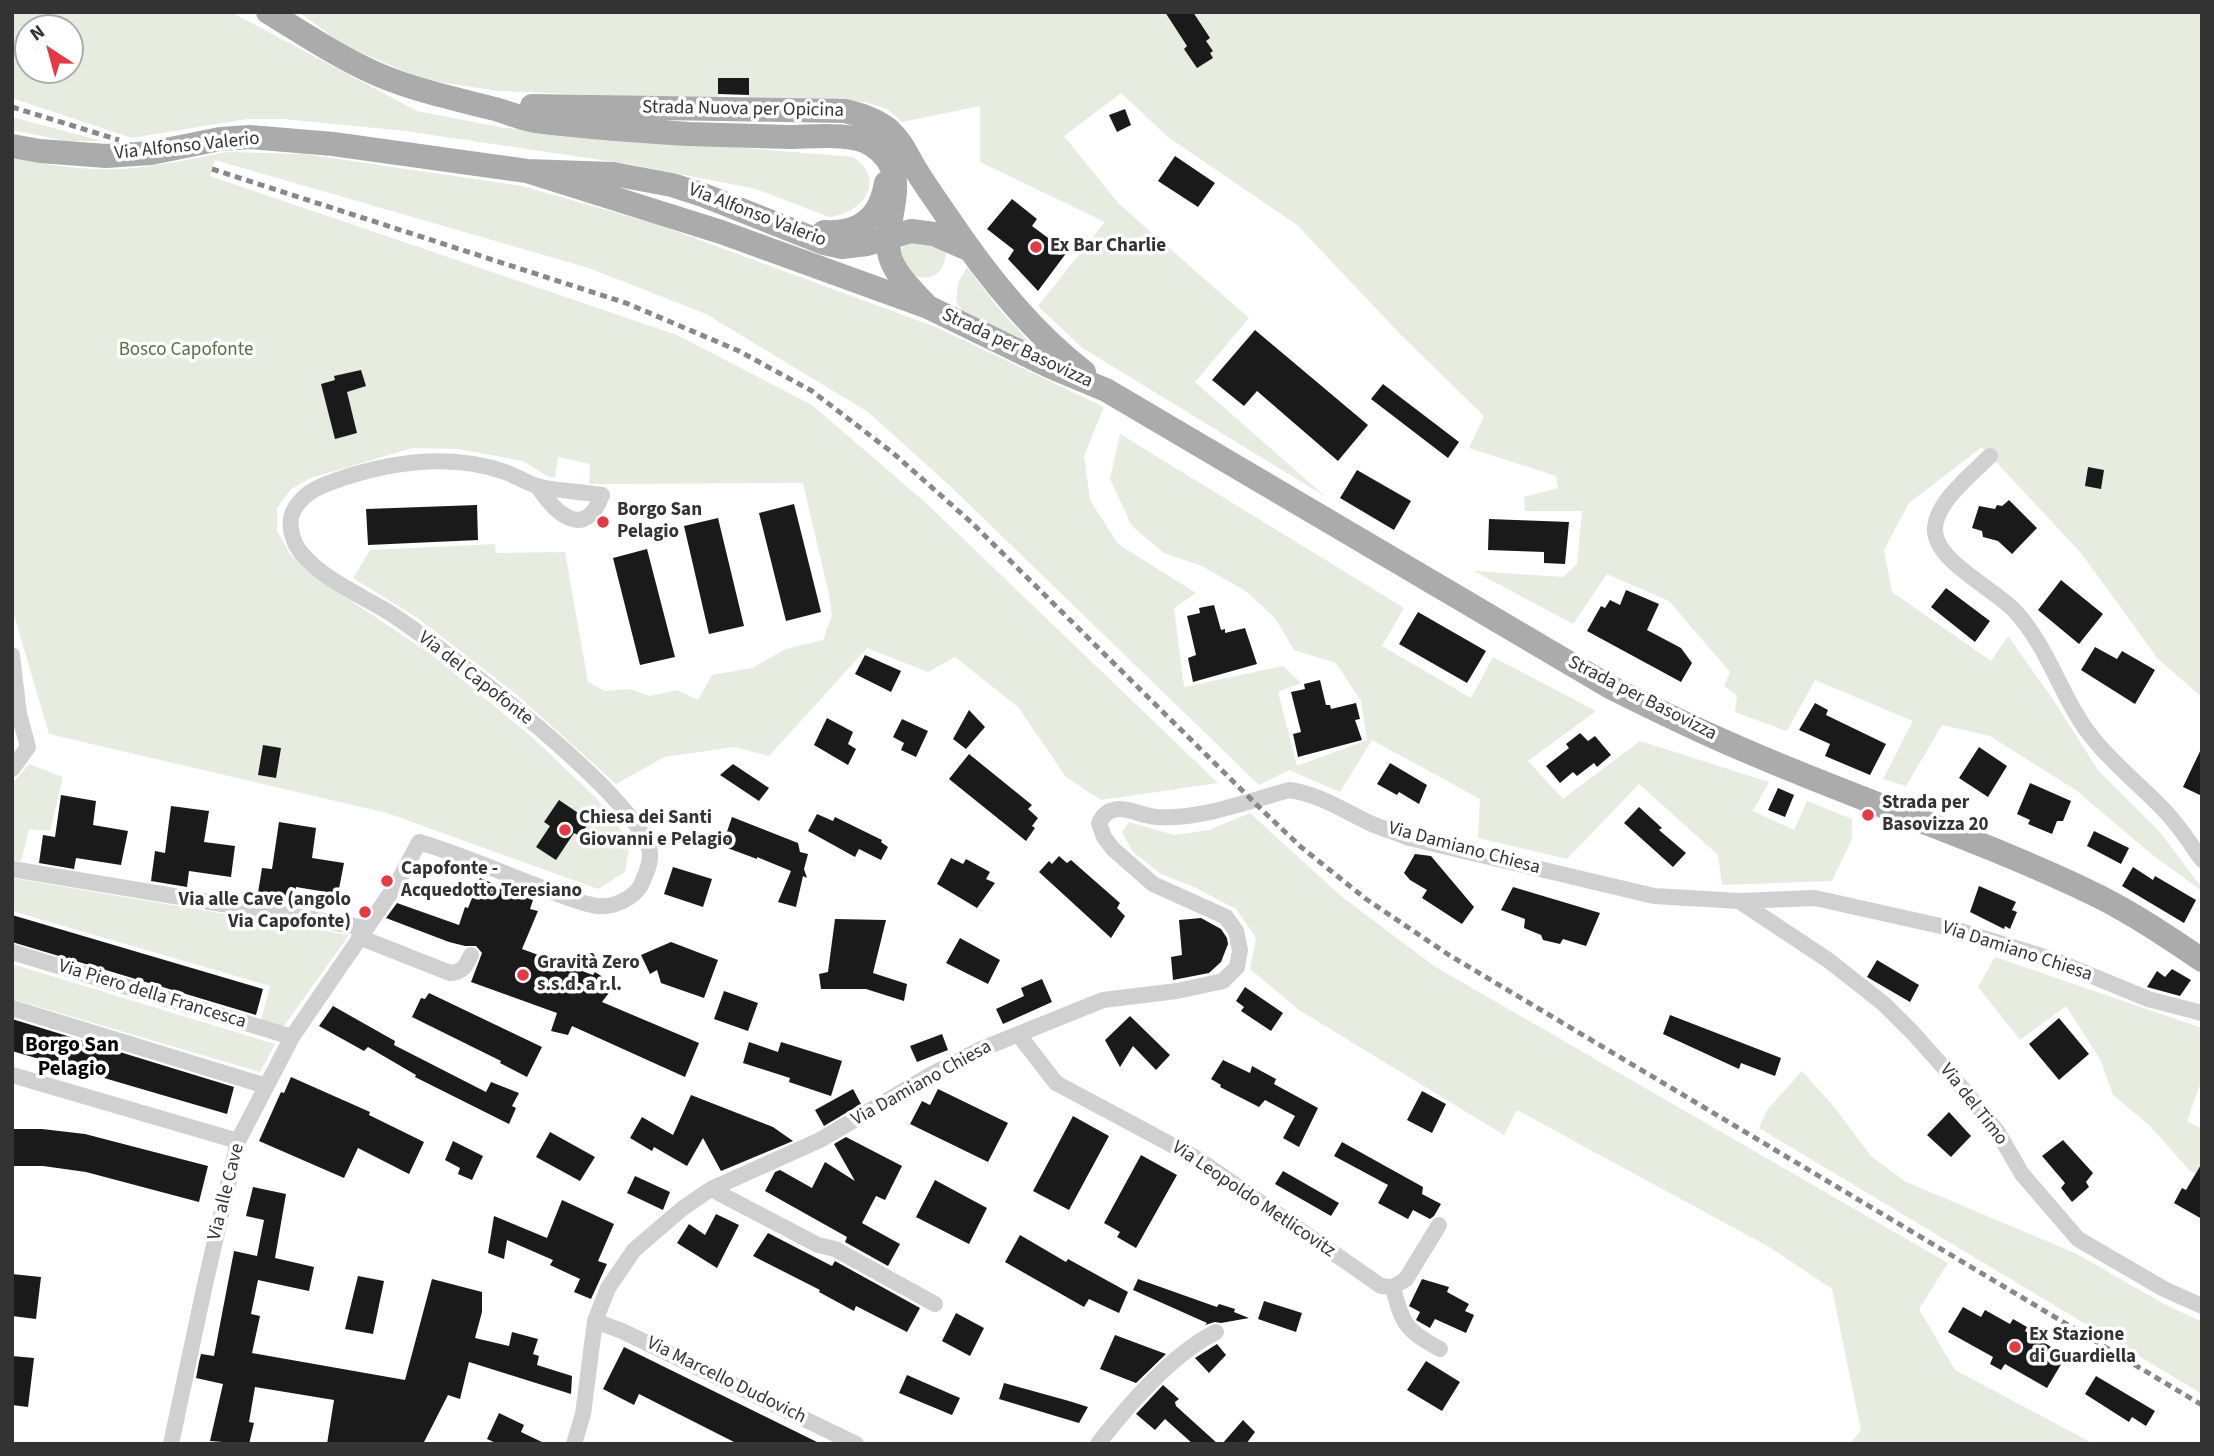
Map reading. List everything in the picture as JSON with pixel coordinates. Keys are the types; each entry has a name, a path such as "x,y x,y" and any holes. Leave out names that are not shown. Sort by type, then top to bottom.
{"main road":[{"name":"Strada Nuova per Opicina","path":"268,12 325,47 377,74 439,96 533,120 687,134 857,139 872,145 887,161"},
{"name":"Strada Nuova per Opicina","path":"494,109 537,106 845,111 867,117 888,130 904,147 915,169"},
{"name":"Via Alfonso Valerio","path":"12,146 106,156 151,153 220,139 250,137 333,144 527,171 613,174 660,183 704,195 763,217 808,238 842,247 867,244 891,236"},
{"path":"763,217 813,231 839,232 854,229 876,213 883,198 887,161"},
{"path":"887,161 894,171 897,183 891,236"},
{"path":"891,236 909,211 914,191 915,169"},
{"name":"Strada per Basovizza","path":"915,169 968,249 1036,329 1063,357 1106,390 1610,687 1746,751 2089,892 2152,927 2202,960"},
{"name":"Via Alfonso Valerio","path":"527,171 607,194 817,267 855,262 874,254 891,236"},
{"name":"Strada per Basovizza","path":"928,307 895,267 889,253 891,236 911,231 934,234 968,249"},
{"name":"Strada per Basovizza","path":"817,267 928,307 1051,367 1106,390"}],"street":[{"path":"1990,456 1960,486 1935,520 1935,535 1943,552 2013,610 2054,670 2077,717 2092,737 2165,811 2202,860"},
{"name":"Via del Capofonte","path":"419,842 461,855 572,899 601,907 624,901 639,890 650,855 645,838 597,780 492,689 395,617 319,570 300,552 290,530 292,511 303,497 318,486 361,472 413,461 471,464 505,472 538,487"},
{"path":"12,655 19,714 28,747 12,769"},
{"name":"Via Damiano Chiesa","path":"574,1444 583,1414 595,1321 608,1288 634,1250 683,1208 711,1189 807,1146 944,1067 1018,1034 1103,1000 1177,991 1223,981 1237,967 1240,950 1236,931 1226,917 1153,884 1113,849 1104,837 1099,823 1106,812 1116,809 1141,812 1153,817 1180,816 1290,790 1325,799 1409,838 1654,896 1740,901 1815,898 1954,929 2054,960 2148,999 2202,1013"},
{"name":"Via alle Cave","path":"171,1444 238,1141 292,1037 398,882 419,842"},
{"path":"12,869 362,933 450,973 458,973 465,968 471,955"},
{"name":"Via del Timo","path":"1740,901 1828,960 1884,1004 1964,1089 1997,1131 2022,1174 2078,1239 2142,1276 2202,1306"},
{"name":"Via Piero della Francesca","path":"12,953 292,1037"},
{"path":"12,1008 266,1086"},
{"name":"Via Leopoldo Metlicovitz","path":"1018,1034 1056,1083 1198,1159 1381,1286 1393,1287"},
{"path":"12,1074 238,1141"},
{"path":"711,1189 818,1245 835,1249 935,1304"},
{"path":"1439,1226 1406,1279 1393,1287 1405,1325 1415,1336 1440,1349"},
{"name":"Via Marcello Dudovich","path":"595,1321 622,1331 856,1444"},
{"path":"1098,1444 1154,1381 1203,1338 1216,1332"}],"green space":[{"path":"12,12 231,12 417,111 505,128 853,157 869,176 869,185 860,203 852,210 829,217 756,189 629,164 405,131 284,119 247,119 132,138 12,98"},
{"path":"299,12 2202,12 2202,697 2158,659 2081,553 1982,447 1909,503 1884,550 1892,592 1991,661 2008,636 2098,770 2159,831 2202,891 2150,853 2077,791 1990,736 1942,725 1906,786 1883,779 1913,721 1815,680 1787,731 1735,712 1737,695 1724,686 1730,672 1669,601 1607,574 1573,624 1474,571 1563,577 1577,564 1582,511 1525,511 1524,497 1558,488 1556,476 1469,448 1484,416 1401,335 1297,225 1168,137 1121,93 1064,136 1119,204 1249,318 1195,382 1326,497 1081,347 1038,306 1105,222 980,162 980,106 902,122 887,109 865,102 749,100 748,78 718,78 719,100 499,91 425,80 345,46"},
{"path":"12,117 102,141 66,141 12,130"},
{"name":"Bosco Capofonte","path":"226,152 304,154 522,186 659,225 938,328 1104,407 1084,456 1090,500 1118,544 1196,593 1174,608 1184,687 1283,666 1301,683 1278,692 1297,766 1367,740 1361,701 1336,663 1294,650 1275,618 1247,592 1202,566 1164,553 1132,526 1110,479 1120,434 1404,608 1382,646 1471,698 1493,657 1596,711 1528,761 1563,799 1640,741 1769,782 1753,811 1794,830 1807,801 1852,819 1852,839 1832,881 1722,885 1718,855 1639,784 1567,859 1478,838 1480,799 1372,740 1340,792 1289,770 1259,785 949,485 868,412 706,314 589,268 215,160 210,176 677,335 812,405 926,503 1218,783 1101,800 1066,777 1018,707 955,657 928,672 867,648 769,756 734,747 664,757 616,784 517,695 419,619 353,578 370,550 495,544 496,553 565,552 588,682 605,691 629,689 650,696 677,690 698,700 712,675 752,668 786,649 823,640 832,615 803,483 589,484 590,464 558,457 555,478 523,461 458,449 412,448 311,478 291,489 277,508 277,531 290,554 308,572 432,655 532,737 597,799 630,842 625,872 598,889 387,813 49,734 12,608 12,158 79,168 119,169 159,165"},
{"path":"928,241 947,251 939,272 926,278 908,271 901,250 904,244"},
{"path":"967,267 998,308 1033,346 962,310 956,301 958,283"},
{"path":"29,764 63,777 50,831 29,829 21,862 12,860 12,784"},
{"path":"1250,813 1341,896 1434,966 1948,1263 1919,1309 1955,1370 2094,1444 1850,1444 1861,1430 1832,1289 1771,1248 1517,1110 1504,1135 1299,1010 1250,969 1256,938 1236,909 1194,887 1161,874 1133,852 1122,832 1129,822 1174,835 1209,830"},
{"path":"12,878 349,935 284,1026 261,1020 270,986 12,911"},
{"path":"1995,957 2202,1028 2202,1079 2187,1121 2202,1129 2202,1178 2189,1170 2150,1126 2113,1095 2101,1061 2066,1006 2020,1040 1978,987"},
{"path":"12,964 275,1044 260,1072 12,999"},
{"path":"1802,1071 1834,1107 1871,1156 1906,1182 2075,1253 2164,1304 2202,1322 2202,1394 1759,1128 1767,1110"}],"building":[{"path":"1165,12 1193,12 1210,38 1206,41 1213,51 1210,53 1213,58 1197,68 1184,49 1187,46"},
{"path":"718,78 749,78 749,95 718,94"},
{"path":"1125,109 1131,125 1117,132 1109,115"},
{"path":"1175,156 1215,183 1198,207 1158,181"},
{"name":"Ex Bar Charlie","path":"1012,199 1037,219 1032,226 1067,252 1038,291 1008,259 1014,250 987,229"},
{"path":"1255,330 1368,425 1338,461 1257,391 1244,406 1212,380"},
{"path":"361,370 366,386 347,392 357,433 335,439 321,384 335,380 334,376"},
{"path":"1383,384 1459,442 1448,458 1371,399"},
{"path":"2088,467 2104,470 2101,489 2085,486"},
{"path":"1357,470 1411,501 1394,530 1340,498"},
{"path":"2009,500 2037,528 2012,554 1998,541 1983,537 1982,531 1972,528 1979,506 1995,509 1997,505 2002,506"},
{"path":"794,504 821,612 786,621 759,513"},
{"path":"477,505 478,540 368,545 366,509"},
{"path":"718,518 744,626 709,634 684,526"},
{"path":"1489,519 1569,522 1565,564 1544,563 1544,552 1488,550"},
{"path":"647,549 675,657 640,665 613,558"},
{"path":"2061,580 2103,614 2079,644 2038,610"},
{"path":"1946,588 1990,621 1975,642 1931,607"},
{"path":"1626,590 1659,604 1647,630 1681,648 1692,663 1681,682 1587,631 1601,606 1605,608 1610,600 1620,605"},
{"path":"1214,605 1221,630 1225,629 1225,633 1245,628 1257,664 1193,682 1188,658 1196,655 1187,616 1200,613 1199,608"},
{"path":"1418,612 1486,651 1467,683 1399,644"},
{"path":"2095,647 2117,659 2122,651 2155,670 2135,704 2081,670"},
{"path":"865,655 901,671 891,692 855,674"},
{"path":"1320,680 1326,705 1330,705 1331,709 1356,703 1360,719 1355,720 1362,740 1298,757 1293,734 1301,732 1291,692 1305,689 1304,684"},
{"path":"1815,703 1828,710 1826,715 1886,744 1870,775 1825,756 1830,744 1799,730"},
{"path":"969,710 985,727 966,749 953,739"},
{"path":"827,718 853,732 848,744 856,749 848,765 814,745"},
{"path":"902,719 928,731 916,757 901,750 904,743 893,737"},
{"path":"1580,733 1588,741 1595,736 1611,755 1597,767 1594,763 1577,776 1573,772 1560,783 1546,766 1569,748 1566,744"},
{"path":"263,745 281,748 276,778 258,775"},
{"path":"1979,747 2007,766 1988,797 1959,778"},
{"path":"2202,747 2202,796 2183,787"},
{"path":"969,754 1032,805 1028,809 1038,818 1026,841 949,779"},
{"path":"1390,763 1427,785 1419,804 1399,792 1397,795 1377,784"},
{"path":"733,764 769,788 759,801 720,775"},
{"path":"2030,783 2071,801 2063,821 2057,821 2052,834 2028,824 2030,820 2017,814"},
{"path":"1778,788 1794,795 1785,817 1768,810"},
{"path":"61,795 96,801 93,825 128,831 121,865 76,858 74,869 39,863 43,835 55,837"},
{"name":"Chiesa dei Santi Giovanni e Pelagio","path":"559,800 590,821 580,836 574,833 556,860 536,847 550,826 544,822"},
{"path":"171,806 209,811 204,842 235,846 231,877 189,871 187,887 151,881 155,851 165,853"},
{"path":"1639,807 1662,828 1659,830 1686,853 1673,867 1624,823"},
{"path":"817,814 833,821 835,817 882,840 888,847 881,860 859,849 855,857 808,831"},
{"path":"732,817 798,843 800,852 808,854 804,869 807,878 803,876 796,907 778,902 791,871 722,846"},
{"path":"279,822 316,828 312,858 344,863 338,894 296,887 293,905 257,899 262,868 272,869"},
{"path":"2094,831 2129,848 2121,864 2087,846"},
{"path":"1415,854 1431,856 1474,907 1462,924 1422,898 1427,890 1404,873"},
{"path":"1059,856 1067,863 1071,860 1120,903 1117,908 1125,916 1111,938 1039,872 1049,861 1052,864"},
{"path":"951,858 963,864 966,859 990,872 986,879 995,883 977,908 937,884"},
{"path":"673,867 712,879 703,907 664,894"},
{"path":"2133,867 2153,880 2155,876 2196,900 2184,923 2122,886"},
{"path":"480,878 533,900 530,909 538,911 522,949 593,975 595,972 615,985 602,1002 699,1043 685,1077 572,1026 568,1035 551,1031 557,1013 471,982 482,953 476,946 449,942 386,918 397,903 459,925"},
{"path":"1979,886 2016,902 2012,910 2017,912 2010,929 2005,926 2004,929 1970,912"},
{"path":"1513,887 1600,913 1586,946 1563,939 1560,944 1543,940 1541,935 1524,928 1525,919 1501,910"},
{"path":"12,915 263,989 256,1015 12,942"},
{"path":"1201,918 1221,929 1227,938 1228,944 1221,962 1209,973 1173,980 1171,957 1182,955 1179,920"},
{"path":"835,919 886,920 873,973 907,984 904,1001 866,989 821,989 819,974 828,972"},
{"path":"960,938 1000,960 988,984 946,963"},
{"path":"671,942 718,960 704,998 661,983 657,970 650,974 641,955"},
{"path":"1877,960 1919,985 1910,1002 1867,977"},
{"path":"2172,969 2191,980 2180,996 2147,987 2157,971 2165,977"},
{"path":"1042,979 1052,1002 1003,1024 996,1009 1024,996 1021,988"},
{"path":"1245,987 1283,1013 1271,1031 1241,1011 1244,1007 1236,1001"},
{"path":"724,991 758,1003 748,1031 714,1019"},
{"path":"429,993 542,1047 527,1077 500,1063 501,1061 412,1017 421,998 425,999"},
{"path":"333,1006 395,1041 394,1045 486,1092 491,1082 519,1093 512,1106 516,1108 509,1124 415,1077 416,1075 368,1047 364,1051 319,1026"},
{"path":"1670,1015 1781,1058 1775,1076 1741,1063 1739,1069 1663,1034"},
{"path":"1130,1016 1170,1055 1156,1070 1133,1046 1120,1067 1105,1040"},
{"path":"2059,1018 2089,1054 2059,1080 2029,1044"},
{"path":"12,1019 234,1087 227,1114 12,1051"},
{"path":"942,1034 948,1050 917,1062 910,1046"},
{"path":"749,1042 778,1052 781,1042 842,1061 831,1096 789,1082 790,1078 743,1063"},
{"path":"1223,1060 1250,1073 1252,1066 1276,1079 1274,1084 1318,1108 1299,1147 1283,1138 1295,1116 1265,1100 1259,1107 1220,1087 1221,1085 1211,1079"},
{"path":"291,1077 370,1112 369,1115 424,1142 409,1174 358,1148 344,1178 259,1141 281,1092 284,1093"},
{"path":"853,1089 861,1104 824,1126 815,1110"},
{"path":"938,1089 1008,1123 988,1162 910,1124 922,1101 930,1105"},
{"path":"1422,1091 1446,1104 1432,1133 1407,1120"},
{"path":"691,1095 773,1127 793,1141 721,1171 703,1138 687,1166 654,1147 652,1151 630,1138 642,1117 673,1135"},
{"path":"1949,1112 1971,1136 1951,1157 1927,1135"},
{"path":"1073,1116 1109,1136 1069,1210 1033,1191"},
{"path":"12,1129 85,1134 208,1166 199,1202 86,1172 43,1166 12,1166"},
{"path":"550,1132 595,1157 580,1181 536,1157"},
{"path":"846,1137 902,1166 885,1200 876,1196 862,1223 900,1244 888,1266 845,1242 847,1237 765,1191 775,1172 780,1170 812,1188 825,1162 855,1181 834,1144"},
{"path":"2063,1140 2093,1173 2086,1182 2089,1187 2072,1202 2061,1188 2065,1183 2042,1156"},
{"path":"453,1141 483,1156 472,1180 458,1174 460,1168 445,1160"},
{"path":"1342,1142 1423,1187 1422,1194 1441,1204 1434,1216 1430,1219 1413,1210 1408,1219 1378,1203 1388,1185 1334,1156"},
{"path":"1141,1155 1177,1175 1136,1248 1117,1237 1120,1232 1104,1223"},
{"path":"2202,1163 2202,1219 2174,1203 2182,1188 2186,1190"},
{"path":"1283,1171 1339,1203 1331,1216 1275,1184"},
{"path":"635,1176 670,1192 663,1210 627,1193"},
{"path":"935,1180 987,1208 969,1244 916,1217"},
{"path":"253,1187 286,1194 275,1258 314,1267 309,1291 258,1280 251,1314 260,1316 252,1353 405,1380 432,1279 482,1292 482,1312 475,1338 509,1346 512,1332 538,1339 533,1354 539,1356 537,1365 572,1376 571,1394 469,1362 460,1399 448,1395 423,1444 327,1444 334,1400 255,1387 249,1422 254,1423 249,1444 210,1441 223,1384 196,1378 201,1354 214,1356 234,1251 257,1256 264,1220 246,1216"},
{"path":"562,1200 614,1224 598,1261 607,1264 591,1299 574,1292 580,1279 550,1265 553,1260 507,1240 504,1259 488,1253 494,1216 547,1238"},
{"path":"716,1214 739,1225 717,1268 677,1243 689,1224 705,1235"},
{"path":"768,1233 832,1266 835,1261 920,1308 907,1332 856,1306 854,1311 819,1292 820,1290 753,1256"},
{"path":"1020,1235 1066,1262 1068,1259 1128,1292 1119,1313 1089,1299 1084,1307 1005,1262"},
{"path":"12,1274 41,1277 36,1319 12,1316"},
{"path":"358,1276 384,1281 373,1334 345,1329"},
{"path":"1138,1279 1217,1307 1219,1304 1235,1309 1234,1312 1249,1318 1205,1325 1207,1323 1133,1290"},
{"path":"1422,1279 1449,1287 1447,1292 1469,1304 1465,1311 1474,1315 1466,1333 1435,1319 1430,1328 1416,1320 1420,1312 1409,1306"},
{"path":"1264,1301 1302,1313 1296,1332 1258,1319"},
{"name":"Ex Stazione di Guardiella","path":"1963,1307 1981,1317 1985,1310 2010,1324 2013,1319 2027,1327 2025,1331 2066,1356 2047,1388 2005,1364 2001,1370 1990,1364 1993,1357 1948,1332"},
{"path":"956,1313 984,1328 970,1356 942,1341"},
{"path":"1115,1335 1166,1354 1136,1383 1100,1369"},
{"path":"1217,1344 1226,1355 1209,1373 1195,1358"},
{"path":"624,1347 821,1444 738,1444 639,1394 634,1405 603,1389"},
{"path":"12,1356 34,1358 28,1407 12,1405"},
{"path":"1426,1361 1460,1382 1442,1411 1407,1390"},
{"path":"907,1375 960,1398 952,1415 899,1393"},
{"path":"2096,1376 2155,1411 2146,1426 2132,1417 2129,1422 2085,1394"},
{"path":"1004,1383 1088,1407 1079,1423 999,1399"},
{"path":"1163,1385 1179,1399 1175,1402 1176,1406 1218,1444 1193,1444 1165,1419 1155,1430 1136,1414"},
{"path":"499,1413 524,1425 521,1432 546,1444 498,1444 487,1439"},
{"path":"1243,1420 1255,1432 1246,1444 1222,1444"}],"railway":[{"path":"12,107 119,140"},
{"path":"212,169 626,303 739,351 812,391 893,453 972,523 1263,811 1301,847 1366,899 1449,955 2202,1405"}],"place":[{"name":"Ex Bar Charlie","path":"1036,247"},
{"name":"Borgo San Pelagio","path":"603,522"},
{"name":"Strada per Basovizza 20","path":"1868,815"},
{"name":"Chiesa dei Santi Giovanni e Pelagio","path":"565,830"},
{"name":"Capofonte - Acquedotto Teresiano","path":"387,881"},
{"name":"Via alle Cave (angolo Via Capofonte)","path":"365,912"},
{"name":"Gravità Zero s.s.d. a r.l.","path":"523,975"},
{"name":"Ex Stazione di Guardiella","path":"2015,1347"}],"district":[{"name":"Borgo San Pelagio","path":"72,1058"}]}
